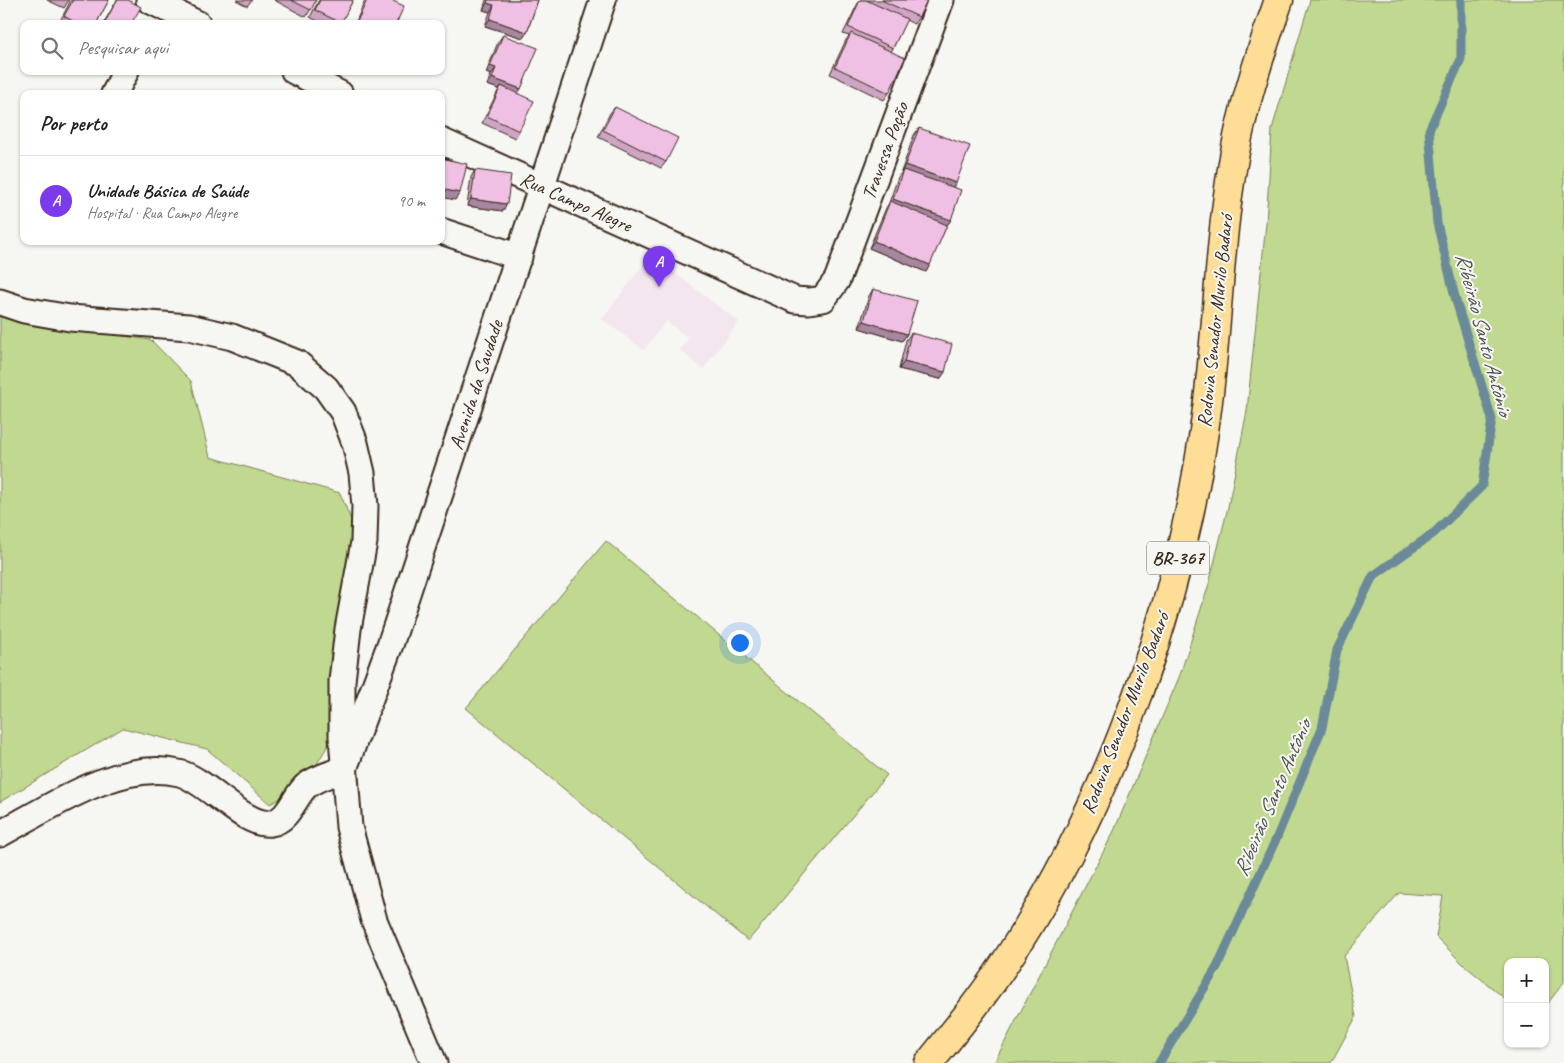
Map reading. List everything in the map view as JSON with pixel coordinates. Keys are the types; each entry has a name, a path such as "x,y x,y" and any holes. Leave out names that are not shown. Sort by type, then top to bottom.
{"main road":[{"name":"Rodovia Senador Murilo Badaró","path":"929,1063 981,997 1015,948 1077,837 1108,770 1158,633 1193,491 1207,411 1226,214 1238,138 1258,56 1279,0"}],"street":[{"name":"Avenida da Saudade","path":"344,769 391,642 603,0"},
{"name":"Travessa Poção","path":"823,299 837,280 941,0"},
{"path":"153,10 185,20"},
{"path":"116,90 124,75"},
{"path":"302,75 332,90"},
{"name":"Rua Campo Alegre","path":"445,143 795,300 810,301 823,299"},
{"path":"445,232 519,257"},
{"path":"0,302 24,310 70,318 189,327 232,337 297,362 326,388 343,412 355,443 362,473 365,506 364,542 348,629 342,681 342,737 349,827 374,920 434,1063"},
{"path":"0,834 103,781 156,770 181,773 252,820 270,824 279,820 289,811 307,786 344,769"}],"shaded area":[{"path":"651,255 739,322 703,369 680,350 689,338 666,321 644,350 602,319"}],"green space":[{"path":"1310,0 1564,0 1564,982 1549,1002 1549,958 1504,958 1504,998 1464,965 1436,937 1443,896 1399,893 1344,956 1356,1017 1331,1063 994,1063 1114,831 1180,675 1209,584 1228,507 1247,411 1266,223 1272,129"},
{"path":"0,313 21,321 151,340 191,381 210,457 340,493 358,537 334,631 331,740 314,769 294,792 270,804 207,749 123,728 0,802"},
{"path":"606,541 887,775 748,941 466,708"}],"building":[{"path":"73,0 109,0 98,20 71,20 64,16"},
{"path":"117,0 128,0 141,7 133,20 106,20"},
{"path":"291,0 316,0 311,10"},
{"path":"320,0 353,0 343,20 335,20 315,10"},
{"path":"367,0 391,0 404,6 398,20 358,20"},
{"path":"488,0 538,0 527,32 490,19 494,5 487,3"},
{"path":"860,0 866,0 907,19 893,48 848,27"},
{"path":"881,0 927,0 919,17"},
{"path":"851,33 905,58 889,93 835,67"},
{"path":"503,35 538,48 521,89 492,78 496,68 490,66"},
{"path":"501,86 534,101 519,131 487,116"},
{"path":"615,107 678,138 666,162 603,130"},
{"path":"919,128 970,146 956,183 905,165"},
{"path":"445,159 467,164 460,193 445,190"},
{"path":"475,170 511,175 507,204 471,199"},
{"path":"903,170 961,190 951,220 893,199"},
{"path":"890,201 947,225 930,265 874,241"},
{"path":"873,289 917,301 907,334 864,321"},
{"path":"911,333 952,344 945,372 904,362"}],"waterway":[{"name":"Ribeirão Santo Antônio","path":"1159,1063 1217,967 1277,837 1322,728 1337,650 1373,576 1434,533 1482,486 1492,419 1456,301 1437,223 1429,130 1461,59 1461,0"}],"place":[{"name":"Unidade Básica de Saúde","path":"659,287"}]}
